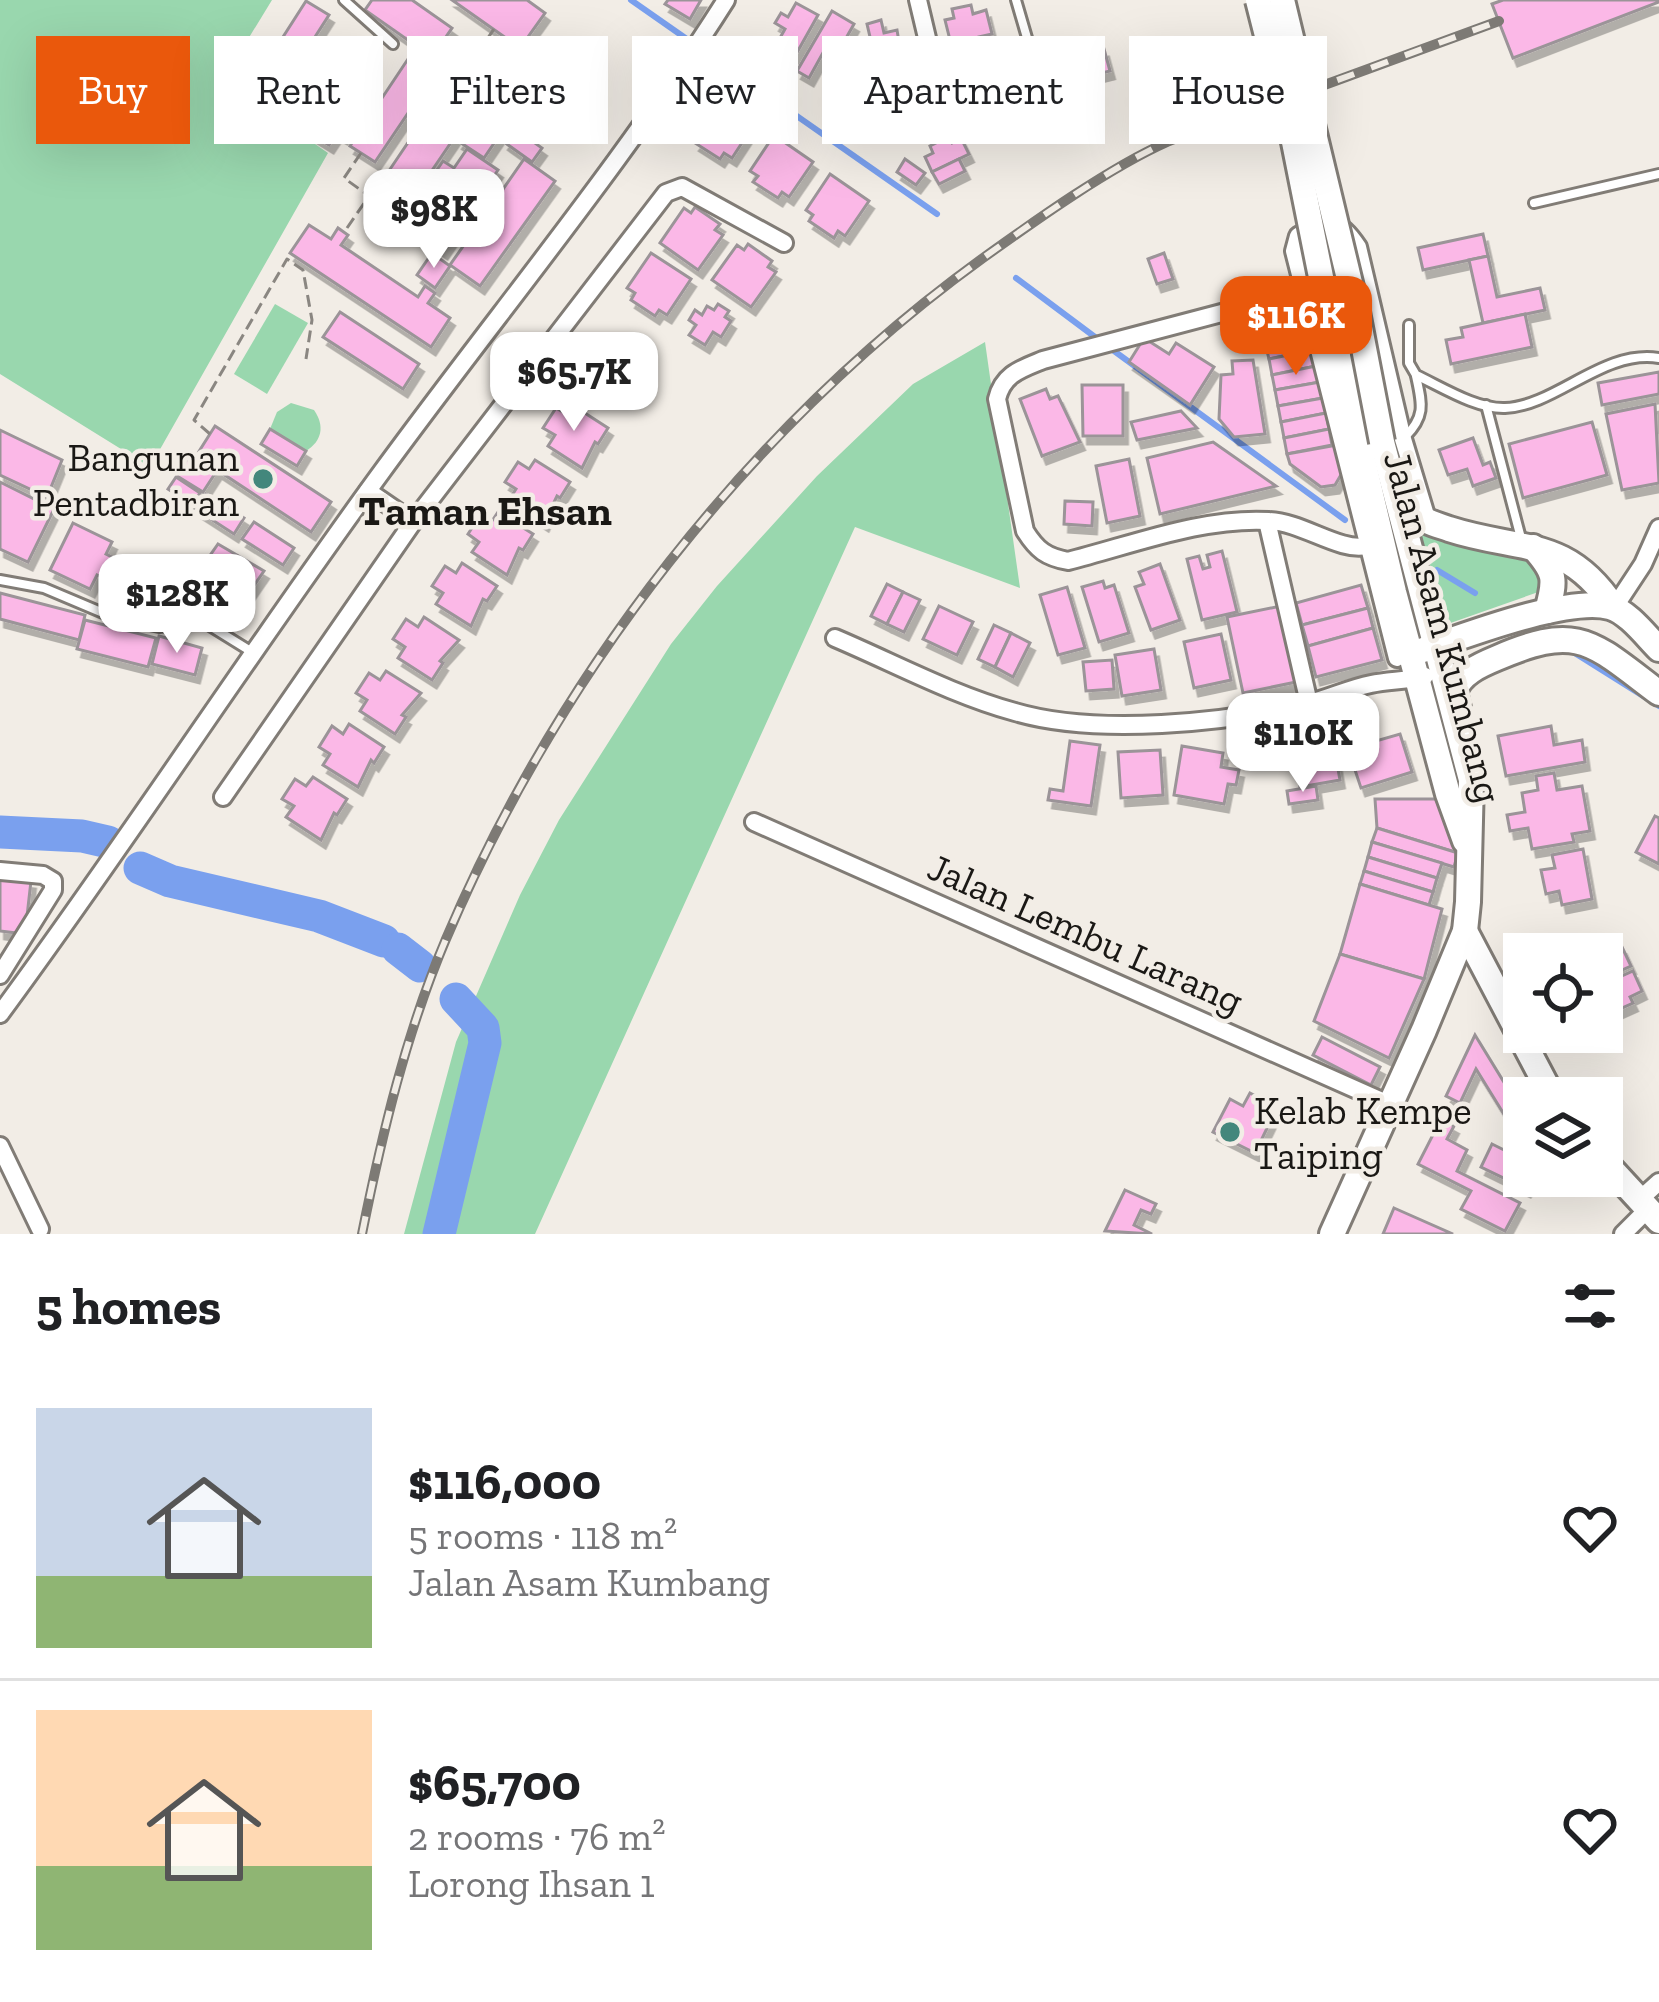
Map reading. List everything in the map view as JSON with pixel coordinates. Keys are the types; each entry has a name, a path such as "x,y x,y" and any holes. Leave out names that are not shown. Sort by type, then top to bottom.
{"main road":[{"name":"Jalan Asam Kumbang","path":"1258,0 1294,142 1327,307 1400,562 1448,794 1468,849"},
{"name":"Jalan Asam Kumbang","path":"1282,0 1393,441 1386,510"},
{"path":"1391,477 1416,515 1429,523 1555,552 1596,580 1614,608 1659,649"},
{"path":"1527,544 1550,567 1555,583 1547,611"},
{"path":"1421,661 1547,611 1570,606 1614,608"},
{"path":"1458,739 1462,730 1454,693 1457,683 1485,662 1550,640 1593,646 1659,693"},
{"name":"Jalan Asam Kumbang","path":"1332,1234 1465,931 1471,779 1458,739 1421,661"},
{"path":"1465,931 1542,1077"},
{"path":"1623,1182 1649,1210"}],"street":[{"path":"0,1013 368,491 727,0"},
{"path":"918,0 927,36"},
{"path":"223,797 413,522 666,193 682,187 699,194 784,243"},
{"path":"1421,661 1366,546 1294,251 1298,236 1318,224 1346,229 1358,247 1393,441 1429,523"},
{"path":"1305,291 1015,371 1001,383 997,399 1025,531 1037,550 1068,561 1226,522 1295,524 1343,546 1366,546"},
{"path":"368,491 413,522"},
{"path":"1267,520 1309,703"},
{"path":"1614,608 1659,529"},
{"path":"835,638 1018,713 1156,724 1309,703 1370,684 1421,661"},
{"path":"1370,684 1421,661"},
{"name":"Jalan Lembu Larang","path":"754,822 1391,1105"},
{"path":"0,871 44,875 53,881 53,890 3,966"},
{"path":"0,1146 40,1229"},
{"path":"1624,1234 1649,1210 1659,1182"}],"lane":[{"path":"344,0 393,44"},
{"path":"1016,0 1026,36"},
{"path":"1534,203 1659,174"},
{"path":"1393,441 1421,422 1424,409 1409,363 1409,325"},
{"path":"1416,374 1501,409 1520,406 1605,368 1646,356 1659,358"},
{"path":"1486,405 1527,544"},
{"path":"0,580 44,588 115,618 159,627 202,621 254,653"}],"path":[{"path":"489,36 494,29"},
{"path":"361,153 344,178 411,226"},
{"path":"346,228 369,196"},
{"path":"456,232 468,240"},
{"path":"210,434 194,420 287,259 303,270 312,320 306,358"}],"green space":[{"path":"0,0 272,0 250,36 214,36 214,144 315,144 328,153 150,467 0,374"},
{"path":"275,304 308,323 267,394 234,374"},
{"path":"985,342 1020,588 855,527 535,1234 404,1234 456,1042 520,895 559,820 671,644 817,476 913,384"},
{"path":"291,403 314,410 320,422 318,438 306,451 270,429 277,412"},
{"path":"1419,530 1448,544 1531,557 1547,589 1442,626"}],"building":[{"path":"372,0 412,0 452,28 446,36 407,39 365,10"},
{"path":"452,0 527,0 545,13 529,36 503,36"},
{"path":"668,0 701,0 690,19 665,4"},
{"path":"1503,0 1659,2 1513,58 1492,4"},
{"path":"306,1 329,15 316,36 284,36"},
{"path":"796,3 818,15 798,51 798,36 781,36 785,29 775,23 781,13 788,17"},
{"path":"971,5 973,14 986,10 992,34 949,36 945,20 954,18 952,9"},
{"path":"832,11 854,24 847,36 822,36 822,54 809,78 798,69"},
{"path":"881,20 884,33 897,30 898,36 870,36 867,24"},
{"path":"407,60 407,115 375,162 350,146 383,144 383,96"},
{"path":"407,144 450,144 403,213 374,193"},
{"path":"463,144 493,144 484,158"},
{"path":"507,144 542,148 532,162"},
{"path":"697,144 741,144 732,158 724,153 720,159"},
{"path":"768,144 787,144 813,162 789,197 782,192 778,198 753,182 758,176 750,171"},
{"path":"964,144 969,154 932,172 925,157 933,153 930,146"},
{"path":"467,149 498,170 443,251 409,228 413,222 405,217 443,161 454,168"},
{"path":"524,159 555,181 480,286 450,265"},
{"path":"905,159 925,173 916,185 897,172"},
{"path":"959,159 965,171 939,184 932,172"},
{"path":"830,174 869,201 845,236 838,231 834,238 809,221 813,215 806,210"},
{"path":"695,207 720,224 715,230 723,235 698,270 660,243 684,208 691,213"},
{"path":"309,225 331,239 338,228 348,235 341,245 418,297 425,286 435,293 428,303 450,318 431,347 290,253"},
{"path":"1483,234 1488,256 1423,270 1418,248"},
{"path":"748,244 772,261 768,267 776,272 751,307 712,280 737,245 744,250"},
{"path":"432,253 450,266 435,288 417,275"},
{"path":"651,253 691,279 667,315 659,310 655,316 631,300 635,293 627,288"},
{"path":"1164,253 1173,279 1157,284 1148,259"},
{"path":"1488,256 1497,297 1540,288 1545,310 1483,323 1469,260"},
{"path":"718,304 729,311 725,317 731,321 721,337 713,332 705,345 689,335 696,325 689,320 695,310 702,315 707,306 714,310"},
{"path":"340,312 419,364 403,389 323,337"},
{"path":"1525,314 1532,347 1451,364 1446,340 1463,337 1461,328"},
{"path":"1310,334 1313,350 1269,359 1265,343"},
{"path":"607,337 631,354 626,360 634,365 610,400 570,373 595,338 602,343"},
{"path":"1144,338 1169,354 1176,343 1214,367 1190,405 1129,362"},
{"path":"1313,350 1316,366 1272,375 1269,359"},
{"path":"1253,360 1265,434 1234,437 1219,419 1221,375 1233,374 1232,361"},
{"path":"1316,366 1320,382 1275,390 1272,375"},
{"path":"1659,372 1659,394 1602,405 1598,383"},
{"path":"1320,382 1323,398 1278,406 1275,390"},
{"path":"1082,385 1123,385 1123,436 1083,436"},
{"path":"1046,389 1050,399 1058,396 1080,442 1042,456 1020,399"},
{"path":"1323,398 1326,413 1281,422 1278,406"},
{"path":"1655,404 1659,483 1622,490 1606,414"},
{"path":"574,406 608,428 582,468 548,446 555,435 543,428 556,408 568,415"},
{"path":"1181,411 1197,428 1137,440 1131,422"},
{"path":"1326,413 1329,429 1284,438 1281,422"},
{"path":"1592,422 1607,475 1523,498 1509,444"},
{"name":"Bangunan Pentadbiran","path":"215,426 331,502 311,532 196,456"},
{"path":"270,429 306,451 297,466 261,444"},
{"path":"1329,429 1332,445 1287,454 1284,438"},
{"path":"0,430 62,460 47,497 0,475"},
{"path":"1473,438 1483,465 1490,462 1496,478 1473,486 1467,469 1448,475 1439,450"},
{"path":"1213,442 1276,486 1160,514 1147,458"},
{"path":"1337,445 1342,473 1335,485 1321,487 1290,464 1287,454"},
{"path":"190,455 216,472 203,492 177,476"},
{"path":"1129,459 1140,516 1107,523 1096,466"},
{"path":"535,460 570,482 544,523 509,500 516,489 505,482 518,462 529,469"},
{"path":"176,477 200,493 192,505 168,489"},
{"path":"0,482 54,509 28,562 0,549"},
{"path":"206,494 244,518 234,534 197,510"},
{"path":"1065,501 1093,502 1092,526 1064,524"},
{"path":"498,512 533,534 523,550 519,548 507,575 472,552 479,542 468,534 481,514 492,521"},
{"path":"254,522 294,548 283,565 242,539"},
{"path":"73,523 112,542 106,554 122,562 112,582 97,575 90,589 50,570"},
{"path":"218,544 264,571 244,600 202,567"},
{"path":"1222,551 1237,612 1202,620 1187,559 1199,556 1203,569 1210,567 1207,555"},
{"path":"462,563 497,586 487,601 483,599 471,626 436,604 443,593 432,586 445,566 456,573"},
{"path":"1160,564 1180,620 1151,630 1135,587 1144,584 1139,572"},
{"path":"1103,581 1105,588 1114,585 1129,633 1099,642 1082,587"},
{"path":"887,584 903,592 887,624 871,616"},
{"path":"1361,585 1368,608 1302,625 1296,603"},
{"path":"1067,587 1085,648 1058,655 1040,595"},
{"path":"903,592 920,600 904,632 887,624"},
{"path":"0,593 85,615 79,640 0,619"},
{"path":"939,606 973,622 957,655 923,639"},
{"path":"1281,606 1296,682 1243,693 1227,617"},
{"path":"1368,608 1373,628 1308,646 1302,625"},
{"path":"424,617 459,640 440,661 432,680 398,658 405,647 393,639 406,619 418,627"},
{"path":"85,620 156,638 148,667 77,649"},
{"path":"994,625 1011,633 995,667 978,659"},
{"path":"1373,628 1382,660 1316,677 1308,646"},
{"path":"1011,633 1030,643 1013,677 995,667"},
{"path":"1221,634 1231,680 1194,688 1184,642"},
{"path":"159,636 202,648 195,675 152,664"},
{"path":"1154,649 1161,690 1122,696 1115,655"},
{"path":"1112,660 1114,689 1086,691 1083,662"},
{"path":"386,671 421,693 402,715 406,717 395,734 360,711 367,700 356,693 369,673 380,680"},
{"path":"349,724 384,747 374,763 371,760 358,787 323,765 330,754 319,747 332,726 343,734"},
{"path":"1551,726 1554,745 1582,740 1585,762 1506,776 1498,736"},
{"path":"1331,731 1340,780 1300,787 1291,738"},
{"path":"1400,734 1412,772 1361,788 1348,749"},
{"path":"1070,741 1100,745 1091,806 1048,800 1050,789 1063,791"},
{"path":"1182,746 1223,753 1221,767 1239,770 1236,785 1228,784 1224,804 1174,795"},
{"path":"1160,750 1163,795 1121,798 1118,752"},
{"path":"1554,773 1557,790 1582,786 1590,831 1572,834 1574,842 1532,849 1528,828 1510,831 1507,815 1525,812 1522,793 1538,790 1536,776"},
{"path":"313,777 347,799 321,840 286,817 294,806 282,799 295,779 306,786"},
{"path":"1316,786 1318,800 1289,804 1287,791"},
{"path":"1375,799 1438,799 1458,853 1377,828"},
{"path":"1655,816 1659,818 1659,864 1636,852"},
{"path":"1377,828 1458,853 1454,867 1372,842"},
{"path":"1372,842 1442,863 1437,878 1368,857"},
{"path":"1583,849 1592,899 1562,905 1559,891 1546,894 1541,870 1555,868 1552,855"},
{"path":"1368,857 1437,878 1433,892 1364,871"},
{"path":"1364,871 1433,892 1429,905 1360,884"},
{"path":"0,878 31,881 25,934 0,931"},
{"path":"1360,884 1442,909 1424,979 1340,954"},
{"path":"1340,954 1424,979 1389,1058 1314,1021"},
{"path":"1633,971 1642,991 1630,997 1633,1003 1623,1008 1623,975"},
{"path":"1475,1035 1503,1081 1503,1113 1476,1069 1460,1103 1446,1096"},
{"path":"1322,1037 1380,1067 1371,1085 1313,1055"},
{"path":"1250,1093 1265,1101 1259,1114 1271,1120 1255,1153 1213,1132 1230,1099 1243,1106"},
{"path":"1441,1119 1454,1126 1447,1139 1467,1150 1457,1171 1520,1203 1505,1231 1461,1209 1471,1191 1418,1164"},
{"path":"1492,1144 1503,1150 1503,1178 1481,1167"},
{"path":"1125,1190 1156,1204 1151,1214 1141,1210 1134,1225 1152,1234 1105,1231"},
{"path":"1394,1208 1453,1234 1383,1234"}],"waterway":[{"path":"631,0 937,214"},
{"path":"1016,278 1099,340"},
{"path":"1110,348 1345,520"},
{"path":"1437,570 1475,593"},
{"path":"1573,652 1659,706"},
{"path":"0,832 108,842"},
{"path":"140,868 170,881 319,916 384,941"},
{"path":"398,949 420,966"},
{"path":"439,1234 485,1043 483,1028 456,999"}],"railway":[{"path":"362,1234 407,1047 446,939 492,840 604,651 669,562 740,478 816,398 897,325 983,258 1097,180 1181,137 1499,21"}],"place":[{"name":"Bangunan Pentadbiran","path":"263,479"},
{"name":"Kelab Kempe Taiping","path":"1230,1132"}],"district":[{"name":"Taman Ehsan","path":"485,510"}]}
